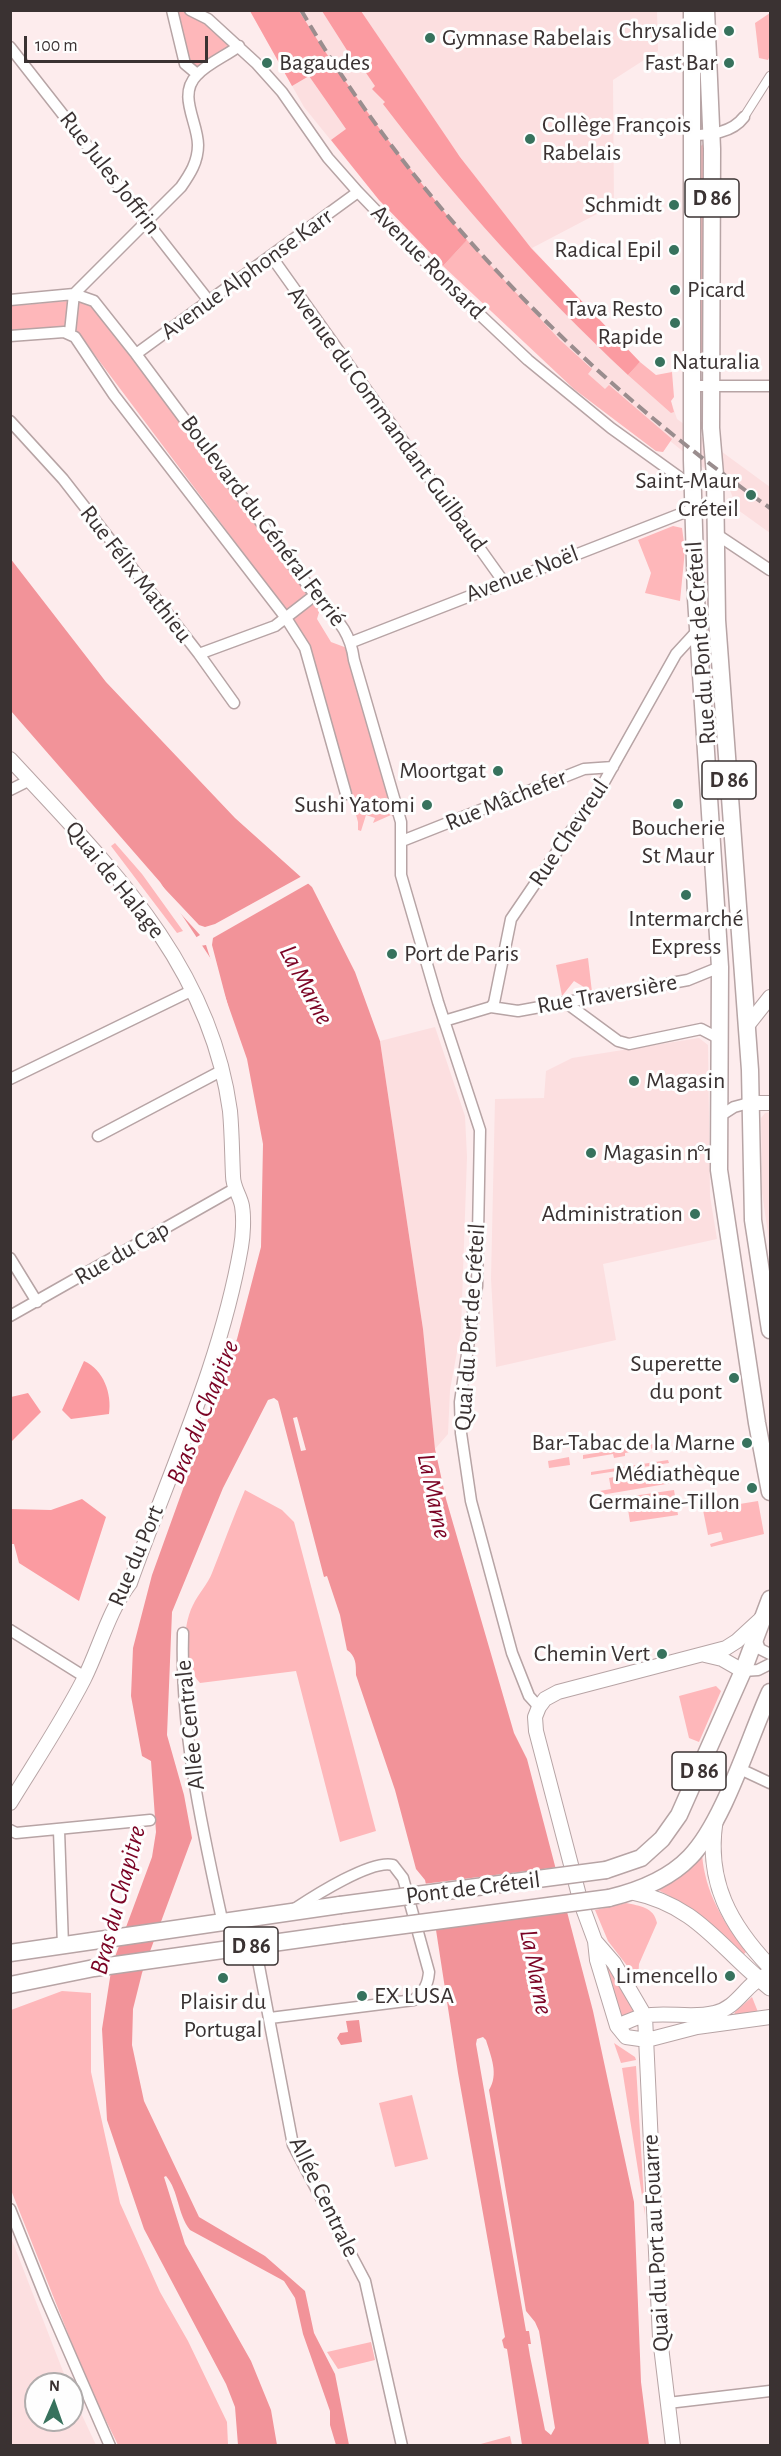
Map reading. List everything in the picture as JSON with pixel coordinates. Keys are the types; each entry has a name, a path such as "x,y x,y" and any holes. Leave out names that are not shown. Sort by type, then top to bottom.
{"main road":[{"name":"Rue du Pont de Créteil","path":"692,10 690,386 695,560 720,967 719,1170 756,1423 771,1492"},
{"name":"Rue du Pont de Créteil","path":"706,10 711,135 713,387 711,428 716,514 717,620 747,1026 753,1220 771,1330"},
{"path":"693,487 716,514"},
{"path":"693,509 716,534"},
{"path":"695,560 704,554 717,558"},
{"name":"D 86","path":"743,1671 768,1606"},
{"name":"Pont de Créteil","path":"291,1912 606,1870 641,1858 662,1839 674,1823 743,1671"},
{"name":"D 86","path":"632,1892 663,1877 691,1856 716,1817 771,1692"},
{"path":"716,1817 712,1857 719,1892 738,1928 771,1967"},
{"path":"632,1892 653,1896 689,1914 766,1980"},
{"name":"Pont de Créteil","path":"255,1945 609,1898 632,1892"},
{"name":"D 86","path":"10,1953 223,1924 291,1912"},
{"name":"D 86","path":"10,1985 110,1966 255,1945"}],"street":[{"path":"172,10 185,64 197,74"},
{"path":"177,27 177,21 183,15 191,12"},
{"name":"Avenue Ronsard","path":"191,12 208,19 239,46 282,92 328,158 441,278 528,360 611,428 693,487"},
{"path":"10,300 74,294 181,188 194,168 198,145 188,100 191,84 197,74 239,46"},
{"name":"Rue Jules Joffrin","path":"10,47 209,301"},
{"path":"692,135 711,135 739,123 771,76"},
{"name":"Avenue Alphonse Karr","path":"136,354 358,192"},
{"name":"Avenue du Commandant Guilbaud","path":"271,256 503,581"},
{"path":"10,336 70,332 74,294"},
{"name":"Boulevard du Général Ferrié","path":"74,294 94,301 315,595 348,633 402,822 401,875 444,1021"},
{"name":"Boulevard du Général Ferrié","path":"70,332 114,395 286,618 306,648 346,794"},
{"path":"690,386 771,386"},
{"name":"Rue Félix Mathieu","path":"10,421 63,479 199,654 275,626 315,595"},
{"name":"Avenue Noël","path":"352,642 503,581 693,509"},
{"path":"716,534 771,570"},
{"name":"Rue Chevreul","path":"491,1007 498,992 511,920 613,767 676,654 699,629"},
{"path":"199,654 234,703"},
{"name":"Quai de Halage","path":"10,759 125,884 153,922 193,990 221,1071 230,1112 234,1189"},
{"name":"Rue Mâchefer","path":"402,841 584,768 613,767"},
{"path":"10,790 30,780"},
{"name":"Rue Traversière","path":"491,1007 518,1011 688,980 720,967"},
{"path":"10,1079 193,990"},
{"path":"747,1026 771,997"},
{"path":"565,1002 618,1041 629,1044 701,1029 720,1039"},
{"path":"444,1021 491,1007"},
{"name":"Quai du Port de Créteil","path":"444,1021 476,1115 480,1144 477,1286 460,1402 460,1433 471,1501 512,1653 529,1696 539,1707"},
{"path":"98,1136 221,1071"},
{"path":"720,1116 734,1107 749,1103 771,1103"},
{"name":"Rue du Cap","path":"10,1317 234,1189"},
{"name":"Rue du Port","path":"10,1803 84,1677 117,1600 130,1583 214,1353 232,1293 241,1244 242,1205 234,1189"},
{"path":"10,1258 37,1302"},
{"path":"645,2016 614,1963 596,1941 581,1903 540,1749 536,1724 539,1707 545,1699 582,1684 705,1655 737,1641 768,1606"},
{"path":"10,1630 84,1677"},
{"name":"Allée Centrale","path":"183,1633 183,1698 190,1755 223,1924"},
{"path":"756,1639 760,1649 771,1654"},
{"path":"705,1655 722,1659 743,1671 758,1670 771,1664"},
{"path":"738,1768 771,1783"},
{"path":"10,1830 16,1833 59,1830 150,1820"},
{"path":"59,1830 63,1946"},
{"path":"270,2018 414,2000 425,1989 429,1972 397,1868 389,1864 373,1867 315,1895 291,1912"},
{"path":"596,1941 597,1959 617,2026 626,2037 647,2040 697,2027 771,2017"},
{"name":"Allée Centrale","path":"255,1945 293,2145 365,2281 402,2445"},
{"path":"617,2026 645,2016 695,2016 715,2013 729,2008 766,1980"},
{"name":"Quai du Port au Fouarre","path":"645,2016 660,2338 673,2445"},
{"path":"10,2209 46,2299 110,2445"},
{"path":"668,2403 771,2391"}],"shaded area":[{"path":"172,11 190,11 239,46 197,74 185,64"},
{"path":"250,11 358,11 428,121 488,195 434,121 361,11 657,11 658,51 613,80 614,205 532,248 671,401 677,419 770,487 770,533 738,510 729,488 670,441 663,452 656,451 574,389 379,200 304,107"},
{"path":"250,11 299,11 379,128 467,240 443,266 379,200 331,140 346,129 309,76 292,86"},
{"path":"322,11 361,11 460,157 531,248 640,362 628,375 531,278 470,211 383,104 385,102 372,89 375,86 360,64 357,66"},
{"path":"770,13 770,56 768,60 759,58 755,23"},
{"path":"704,143 707,365 700,366 700,147"},
{"path":"467,240 560,340 592,369 588,374 605,389 609,385 672,439 663,452 656,451 574,389 443,266"},
{"path":"78,300 90,304 102,318 320,609 317,619 331,642 347,648 397,819 391,815 373,823 375,818 366,815 361,831 358,830 358,822 313,660 287,611 76,330 66,326 11,332 11,306"},
{"path":"640,362 656,375 672,372 674,397 671,401 674,412 671,413 628,375"},
{"path":"673,526 682,528 685,550 680,601 645,593 651,573 638,540"},
{"path":"115,843 142,874 183,931 177,933 111,846"},
{"path":"588,958 592,992 574,981 562,996 556,965"},
{"path":"435,1027 465,1116 467,1157 461,1330 450,1390 448,1434 435,1449 423,1329 380,1041"},
{"path":"699,1038 708,1045 710,1196 717,1239 603,1264 616,1340 496,1367 491,1279 495,1099 544,1098 546,1071 572,1058"},
{"path":"770,1112 770,1248 762,1192 761,1118 765,1113"},
{"path":"84,1361 97,1370 105,1383 110,1406 109,1414 71,1419 62,1410"},
{"path":"28,1393 41,1412 11,1442 11,1397"},
{"path":"666,1442 667,1446 625,1453 625,1456 614,1458 613,1454 583,1459 583,1455"},
{"path":"569,1457 570,1465 549,1468 548,1461"},
{"path":"668,1460 669,1463 591,1475 591,1472"},
{"path":"644,1471 646,1484 671,1480 672,1483 595,1496 594,1492 611,1489 609,1478"},
{"path":"245,1490 282,1510 294,1522 376,1831 340,1842 296,1671 200,1683 190,1666 185,1635 189,1614 210,1577"},
{"path":"674,1490 678,1515 630,1522 626,1497"},
{"path":"82,1499 106,1517 79,1601 19,1563 14,1544 11,1544 10,1509 51,1510"},
{"path":"758,1501 764,1534 711,1547 710,1544 723,1540 721,1532 708,1535 703,1510"},
{"path":"716,1686 721,1691 699,1742 689,1738 679,1696"},
{"path":"702,1854 711,1894 723,1918 746,1952 743,1955 702,1918 656,1889"},
{"path":"626,1903 650,1910 657,1923 639,1964 638,1980 608,1941 595,1910"},
{"path":"602,1957 612,1970 634,2012 620,2020"},
{"path":"62,1991 91,1993 91,2072 120,2203 160,2292 188,2341 227,2422 228,2445 118,2445 88,2384 11,2190 11,2010"},
{"path":"752,1997 758,2012 734,2015 735,2012"},
{"path":"614,2043 635,2057 636,2060 621,2063"},
{"path":"636,2066 645,2215 622,2068"},
{"path":"412,2095 428,2159 395,2167 379,2103"},
{"path":"10,2235 63,2372 24,2372 24,2432 84,2432 84,2420 96,2445 11,2445"},
{"path":"371,2342 375,2360 338,2369 327,2352"},
{"path":"510,2436 512,2445 477,2445"}],"water":[{"name":"La Marne","path":"10,558 106,682 235,818 312,887 355,972 380,1041 423,1329 435,1449 446,1499 514,1733 527,1759 593,2011 634,2202 641,2382 649,2445 522,2445 507,2349 504,2348 502,2340 505,2337 458,2073 436,1930 425,1880 416,1869 395,1790 356,1675 355,1661 347,1650 340,1615 327,1576 324,1577 278,1401 274,1398 268,1400 223,1488 172,1612 167,1735 184,1795 192,1838 142,1973 133,2009 132,2045 144,2101 199,2217 265,2256 305,2291 314,2333 335,2374 349,2445 336,2445 330,2425 330,2411 303,2334 295,2298 284,2281 190,2230 166,2176 164,2177 185,2244 251,2361 271,2410 277,2445 238,2445 235,2407 226,2384 144,2229 107,2120 102,2029 112,1965 152,1857 156,1832 151,1761 142,1756 131,1696 133,1648 152,1575 237,1339 261,1247 263,1144 247,1059 213,962 160,882 11,711","holes":["483,2037 486,2040 494,2072 489,2090 526,2311 539,2331 555,2428 551,2435 545,2430 530,2356 529,2331 526,2331 476,2044 477,2039"]},
{"path":"359,2020 362,2042 341,2045 337,2038 340,2033 348,2032 346,2021"}],"pier":[{"path":"131,853 199,925 205,927 215,924 304,875 311,882 213,938 212,945 229,1010 206,945 200,946 195,938 200,935"},
{"path":"297,1417 306,1450 301,1451 293,1418"},
{"path":"559,1867 570,1911 432,1929 423,1884"}],"railway":[{"path":"301,10 347,83 397,153 451,220 509,284 570,345 635,403 701,457 770,508"}],"place":[{"name":"Chrysalide","path":"729,31"},
{"name":"Gymnase Rabelais","path":"430,38"},
{"name":"Bagaudes","path":"267,63"},
{"name":"Fast Bar","path":"729,63"},
{"name":"Collège François Rabelais","path":"530,139"},
{"name":"Schmidt","path":"674,205"},
{"name":"Radical Epil","path":"674,250"},
{"name":"Picard","path":"675,290"},
{"name":"Tava Resto Rapide","path":"675,323"},
{"name":"Naturalia","path":"660,362"},
{"name":"Saint-Maur Créteil","path":"751,495"},
{"name":"Moortgat","path":"498,771"},
{"name":"Boucherie St Maur","path":"678,804"},
{"name":"Sushi Yatomi","path":"427,805"},
{"name":"Intermarché Express","path":"686,895"},
{"name":"Port de Paris","path":"392,954"},
{"name":"Magasin","path":"634,1081"},
{"name":"Magasin n°1","path":"591,1153"},
{"name":"Administration","path":"695,1214"},
{"name":"Superette du pont","path":"734,1378"},
{"name":"Bar-Tabac de la Marne","path":"747,1443"},
{"name":"Médiathèque Germaine-Tillon","path":"752,1488"},
{"name":"Chemin Vert","path":"662,1654"},
{"name":"Limencello","path":"730,1976"},
{"name":"Plaisir du Portugal","path":"223,1978"},
{"name":"EX LUSA","path":"362,1996"}],"water label":[{"name":"Bras du Chapitre","path":"203,1412"},
{"name":"Bras du Chapitre","path":"118,1900"}]}
